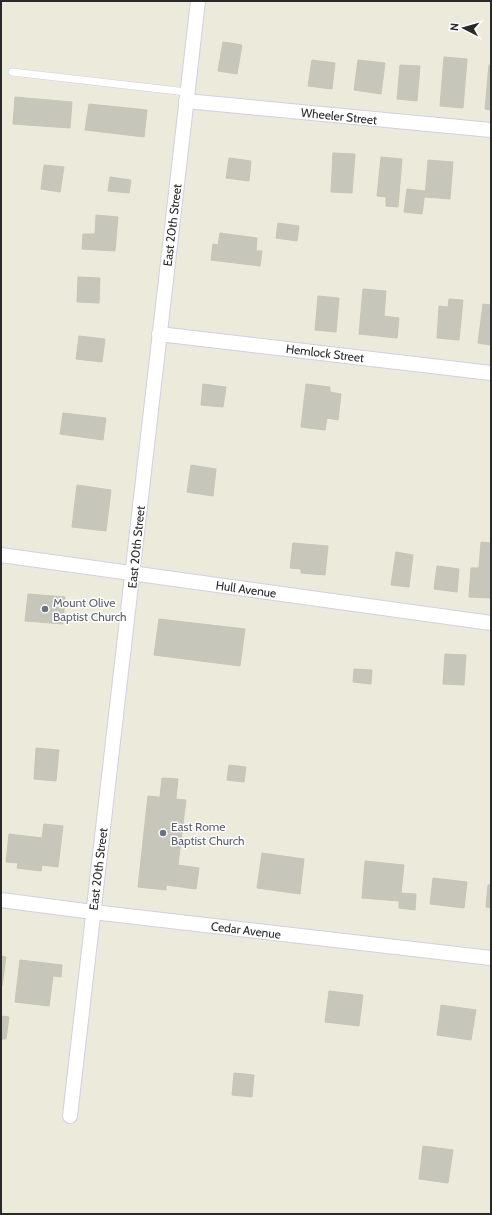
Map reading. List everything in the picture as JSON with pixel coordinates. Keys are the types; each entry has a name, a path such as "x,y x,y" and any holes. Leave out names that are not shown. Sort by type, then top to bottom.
{"street":[{"name":"East 20th Street","path":"70,1116 198,1"},
{"name":"Wheeler Street","path":"187,96 491,130"},
{"name":"Hemlock Street","path":"160,334 491,373"},
{"name":"Hull Avenue","path":"1,555 491,623"},
{"name":"Cedar Avenue","path":"1,900 491,958"}],"lane":[{"path":"12,72 187,96"}],"building":[{"path":"223,42 242,45 237,74 218,71"},
{"path":"444,57 467,59 463,108 440,106"},
{"path":"312,60 335,63 332,89 308,86"},
{"path":"358,60 385,63 381,94 354,90"},
{"path":"400,65 420,66 417,101 397,99"},
{"path":"489,65 491,65 491,110 485,109"},
{"path":"15,97 72,102 70,128 13,124"},
{"path":"89,104 147,110 144,137 85,130"},
{"path":"333,153 355,154 352,193 331,192"},
{"path":"381,157 402,159 398,207 386,206 386,197 377,196"},
{"path":"229,158 251,161 249,181 226,178"},
{"path":"428,160 453,162 450,199 425,197"},
{"path":"44,165 64,167 60,192 41,189"},
{"path":"110,177 131,180 129,193 108,191"},
{"path":"407,189 425,191 422,214 404,212"},
{"path":"96,215 118,217 115,251 82,249 83,234 95,234"},
{"path":"278,223 299,226 297,241 276,238"},
{"path":"220,233 257,238 256,251 262,251 260,266 211,260 213,244 218,245"},
{"path":"78,277 100,278 99,303 77,302"},
{"path":"363,289 386,291 384,316 399,318 397,338 359,334"},
{"path":"318,296 339,298 336,332 315,330"},
{"path":"449,299 463,300 459,340 437,338 439,306 448,307"},
{"path":"483,304 491,305 491,345 478,343"},
{"path":"79,336 105,339 102,362 76,359"},
{"path":"203,384 226,387 223,407 201,405"},
{"path":"306,384 330,387 330,392 341,394 338,420 327,418 325,430 301,427"},
{"path":"63,413 106,418 103,440 60,434"},
{"path":"191,465 216,469 213,496 187,492"},
{"path":"77,485 111,490 106,531 72,527"},
{"path":"481,542 491,543 491,598 469,597 471,568 479,568"},
{"path":"293,543 328,546 325,575 301,573 301,569 290,568"},
{"path":"396,552 413,555 409,587 391,585"},
{"path":"437,566 459,569 457,592 434,589"},
{"name":"Mount Olive Baptist Church","path":"28,594 65,597 63,624 25,621"},
{"path":"159,619 245,629 240,666 154,655"},
{"path":"445,654 466,655 464,685 443,684"},
{"path":"354,669 372,670 371,684 353,682"},
{"path":"36,748 59,750 56,781 34,779"},
{"path":"229,765 246,767 244,782 227,780"},
{"path":"162,778 178,779 176,798 160,797"},
{"name":"East Rome Baptist Church","path":"148,796 186,800 178,865 199,868 196,889 166,885 166,890 138,887"},
{"path":"44,824 63,826 58,867 42,865 41,871 17,868 18,863 6,862 9,834 42,838"},
{"path":"262,853 304,859 300,894 257,888"},
{"path":"365,861 404,865 401,893 416,894 415,910 399,908 399,901 362,898"},
{"path":"433,878 467,882 464,908 430,904"},
{"path":"488,885 491,885 491,908 486,907"},
{"path":"1,956 6,957 2,986 1,986"},
{"path":"20,960 62,965 61,977 53,976 49,1006 15,1002"},
{"path":"329,991 363,995 359,1026 325,1022"},
{"path":"441,1005 476,1010 471,1040 437,1035"},
{"path":"1,1016 9,1017 6,1039 1,1039"},
{"path":"234,1073 254,1075 252,1097 232,1095"},
{"path":"423,1146 453,1150 448,1183 419,1179"}],"place":[{"name":"Mount Olive Baptist Church","path":"45,609"},
{"name":"East Rome Baptist Church","path":"163,833"}]}
